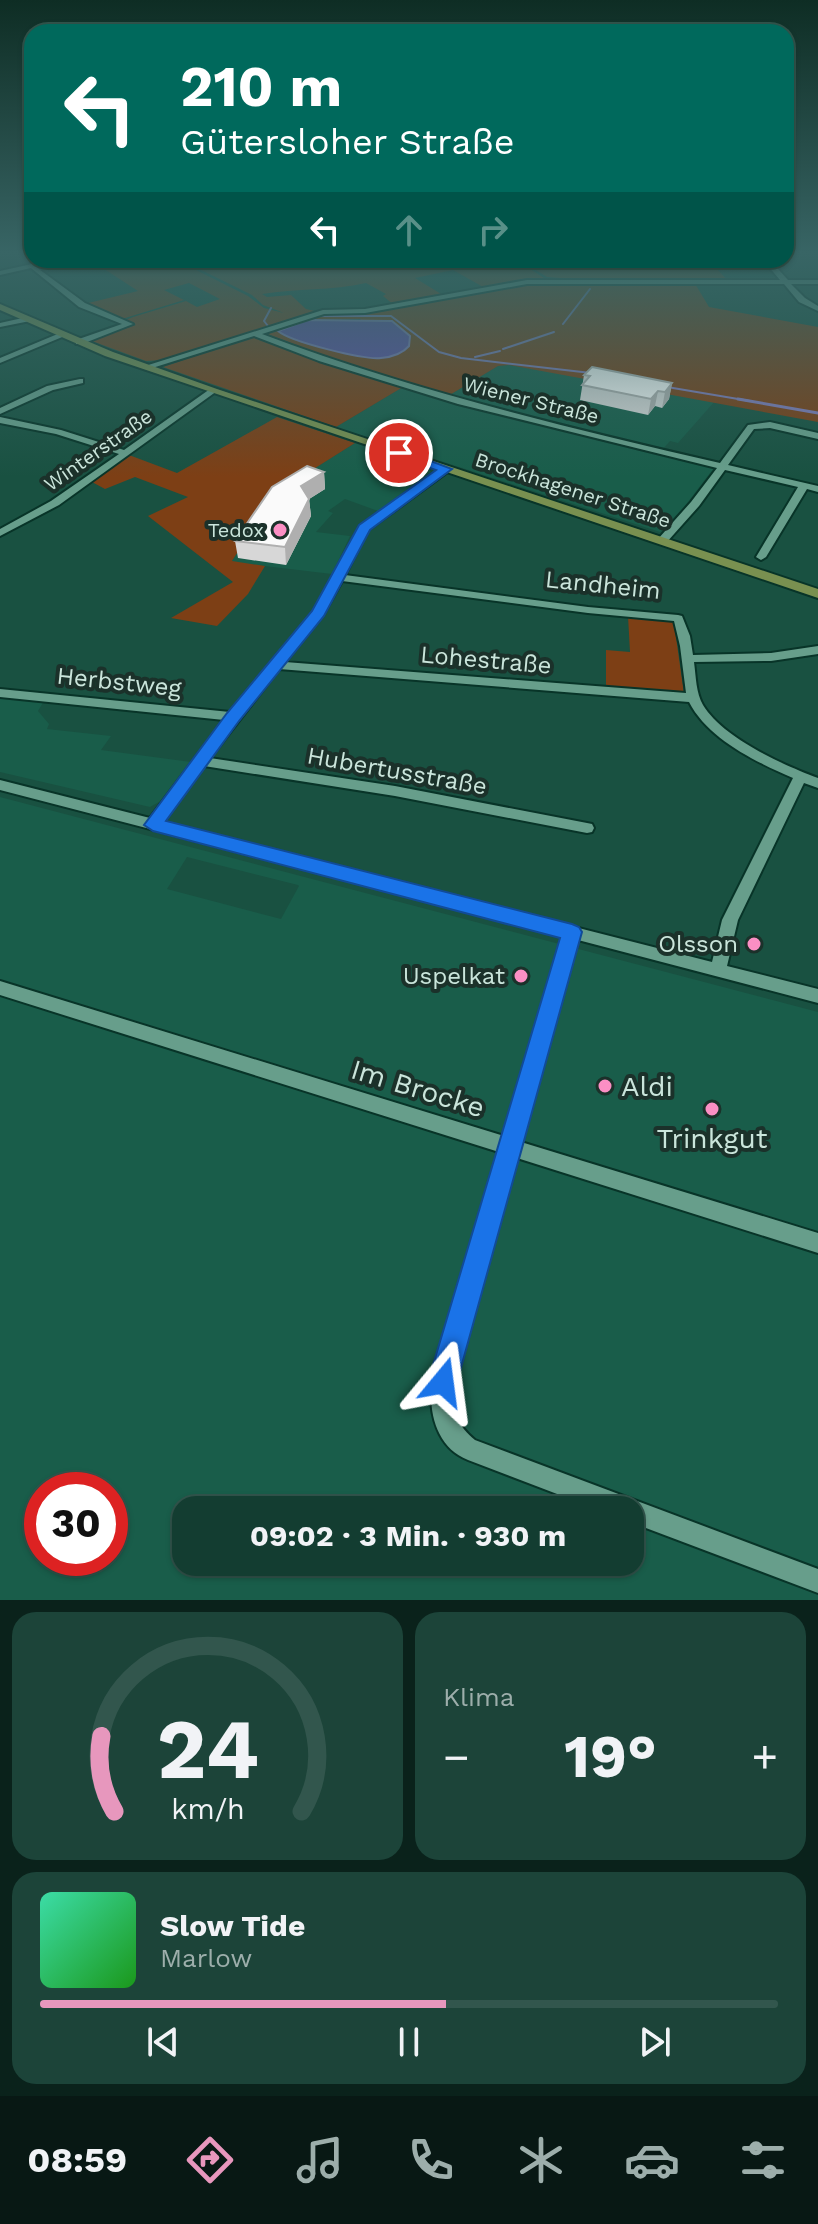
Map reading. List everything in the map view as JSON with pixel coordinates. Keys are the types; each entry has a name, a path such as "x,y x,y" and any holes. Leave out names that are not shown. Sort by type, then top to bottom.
{"main road":[{"name":"Brockhagener Straße","path":"47,328 213,391 818,594"}],"street":[{"path":"79,342 119,328"},
{"path":"146,367 271,328"},
{"name":"Wiener Straße","path":"253,333 338,364 507,415 818,489"},
{"path":"0,361 63,335"},
{"path":"0,411 50,388 80,381"},
{"name":"Winterstraße","path":"0,533 55,503 213,391"},
{"path":"0,420 58,432 126,453"},
{"path":"662,541 756,425 770,425 818,436"},
{"path":"153,825 233,717 319,613 364,528 446,469"},
{"path":"761,557 804,486"},
{"name":"Landheim","path":"338,577 588,610 673,616 680,621 697,709 713,725 800,777 818,783"},
{"path":"686,659 771,657 818,650"},
{"name":"Lohestraße","path":"276,665 693,698"},
{"name":"Herbstweg","path":"0,693 233,717"},
{"name":"Hubertusstraße","path":"199,761 395,791 587,828"},
{"path":"718,970 730,920 800,777"},
{"path":"0,785 818,996"},
{"path":"572,932 443,1382 441,1413 453,1436 468,1449 593,1496"},
{"name":"Im Brocke","path":"0,988 818,1243"},
{"path":"644,1515 818,1581"}],"shaded area":[{"path":"128,328 268,328 163,360 146,361 89,340"},
{"path":"280,328 319,328 359,352 383,356 396,355 369,328 818,328 818,422 509,365 498,366 448,396 352,366 265,333"},
{"path":"287,328 400,328 410,336 409,346 403,351 393,356 372,358 312,345 278,331"},
{"path":"251,337 403,387 336,427 163,367"},
{"path":"509,365 715,401 678,443 670,441 663,449 540,422 448,396 498,366"},
{"path":"403,387 533,424 708,465 713,469 660,532 336,427"},
{"path":"277,417 355,443 266,499 270,501 232,561 265,566 248,594 217,626 171,618 233,582 148,516 188,497 135,477 105,489 92,482 129,455 177,473"},
{"path":"355,443 429,468 431,472 378,511 345,499 328,511 333,513 316,532 350,536 332,574 231,562 270,502 265,499"},
{"path":"628,616 665,619 674,623 684,694 606,688 606,650 630,652"},
{"path":"0,697 44,701 38,711 49,724 47,729 111,736 101,750 191,762 166,798 150,807 0,772"},
{"path":"0,797 818,1012 818,1600 0,1600","holes":["187,857 298,885 281,919 167,889"]}],"building":[{"path":"592,367 672,383 665,392 658,391 651,399 582,385 590,376 584,375"},
{"path":"307,466 324,472 301,486 309,499 285,547 235,541 272,487"}],"waterway":[{"path":"407,328 439,352 461,358 591,373"},
{"path":"503,349 554,332"},
{"path":"475,357 500,351"},
{"path":"667,387 750,401"},
{"path":"738,399 818,413"}],"place":[{"name":"Tedox","path":"280,530"},
{"name":"Olsson","path":"754,944"},
{"name":"Uspelkat","path":"521,976"},
{"name":"Aldi","path":"605,1086"},
{"name":"Trinkgut","path":"712,1109"}],"route":[{"path":"399,453 446,469 364,528 319,613 233,717 153,825 572,932 443,1382"}]}
